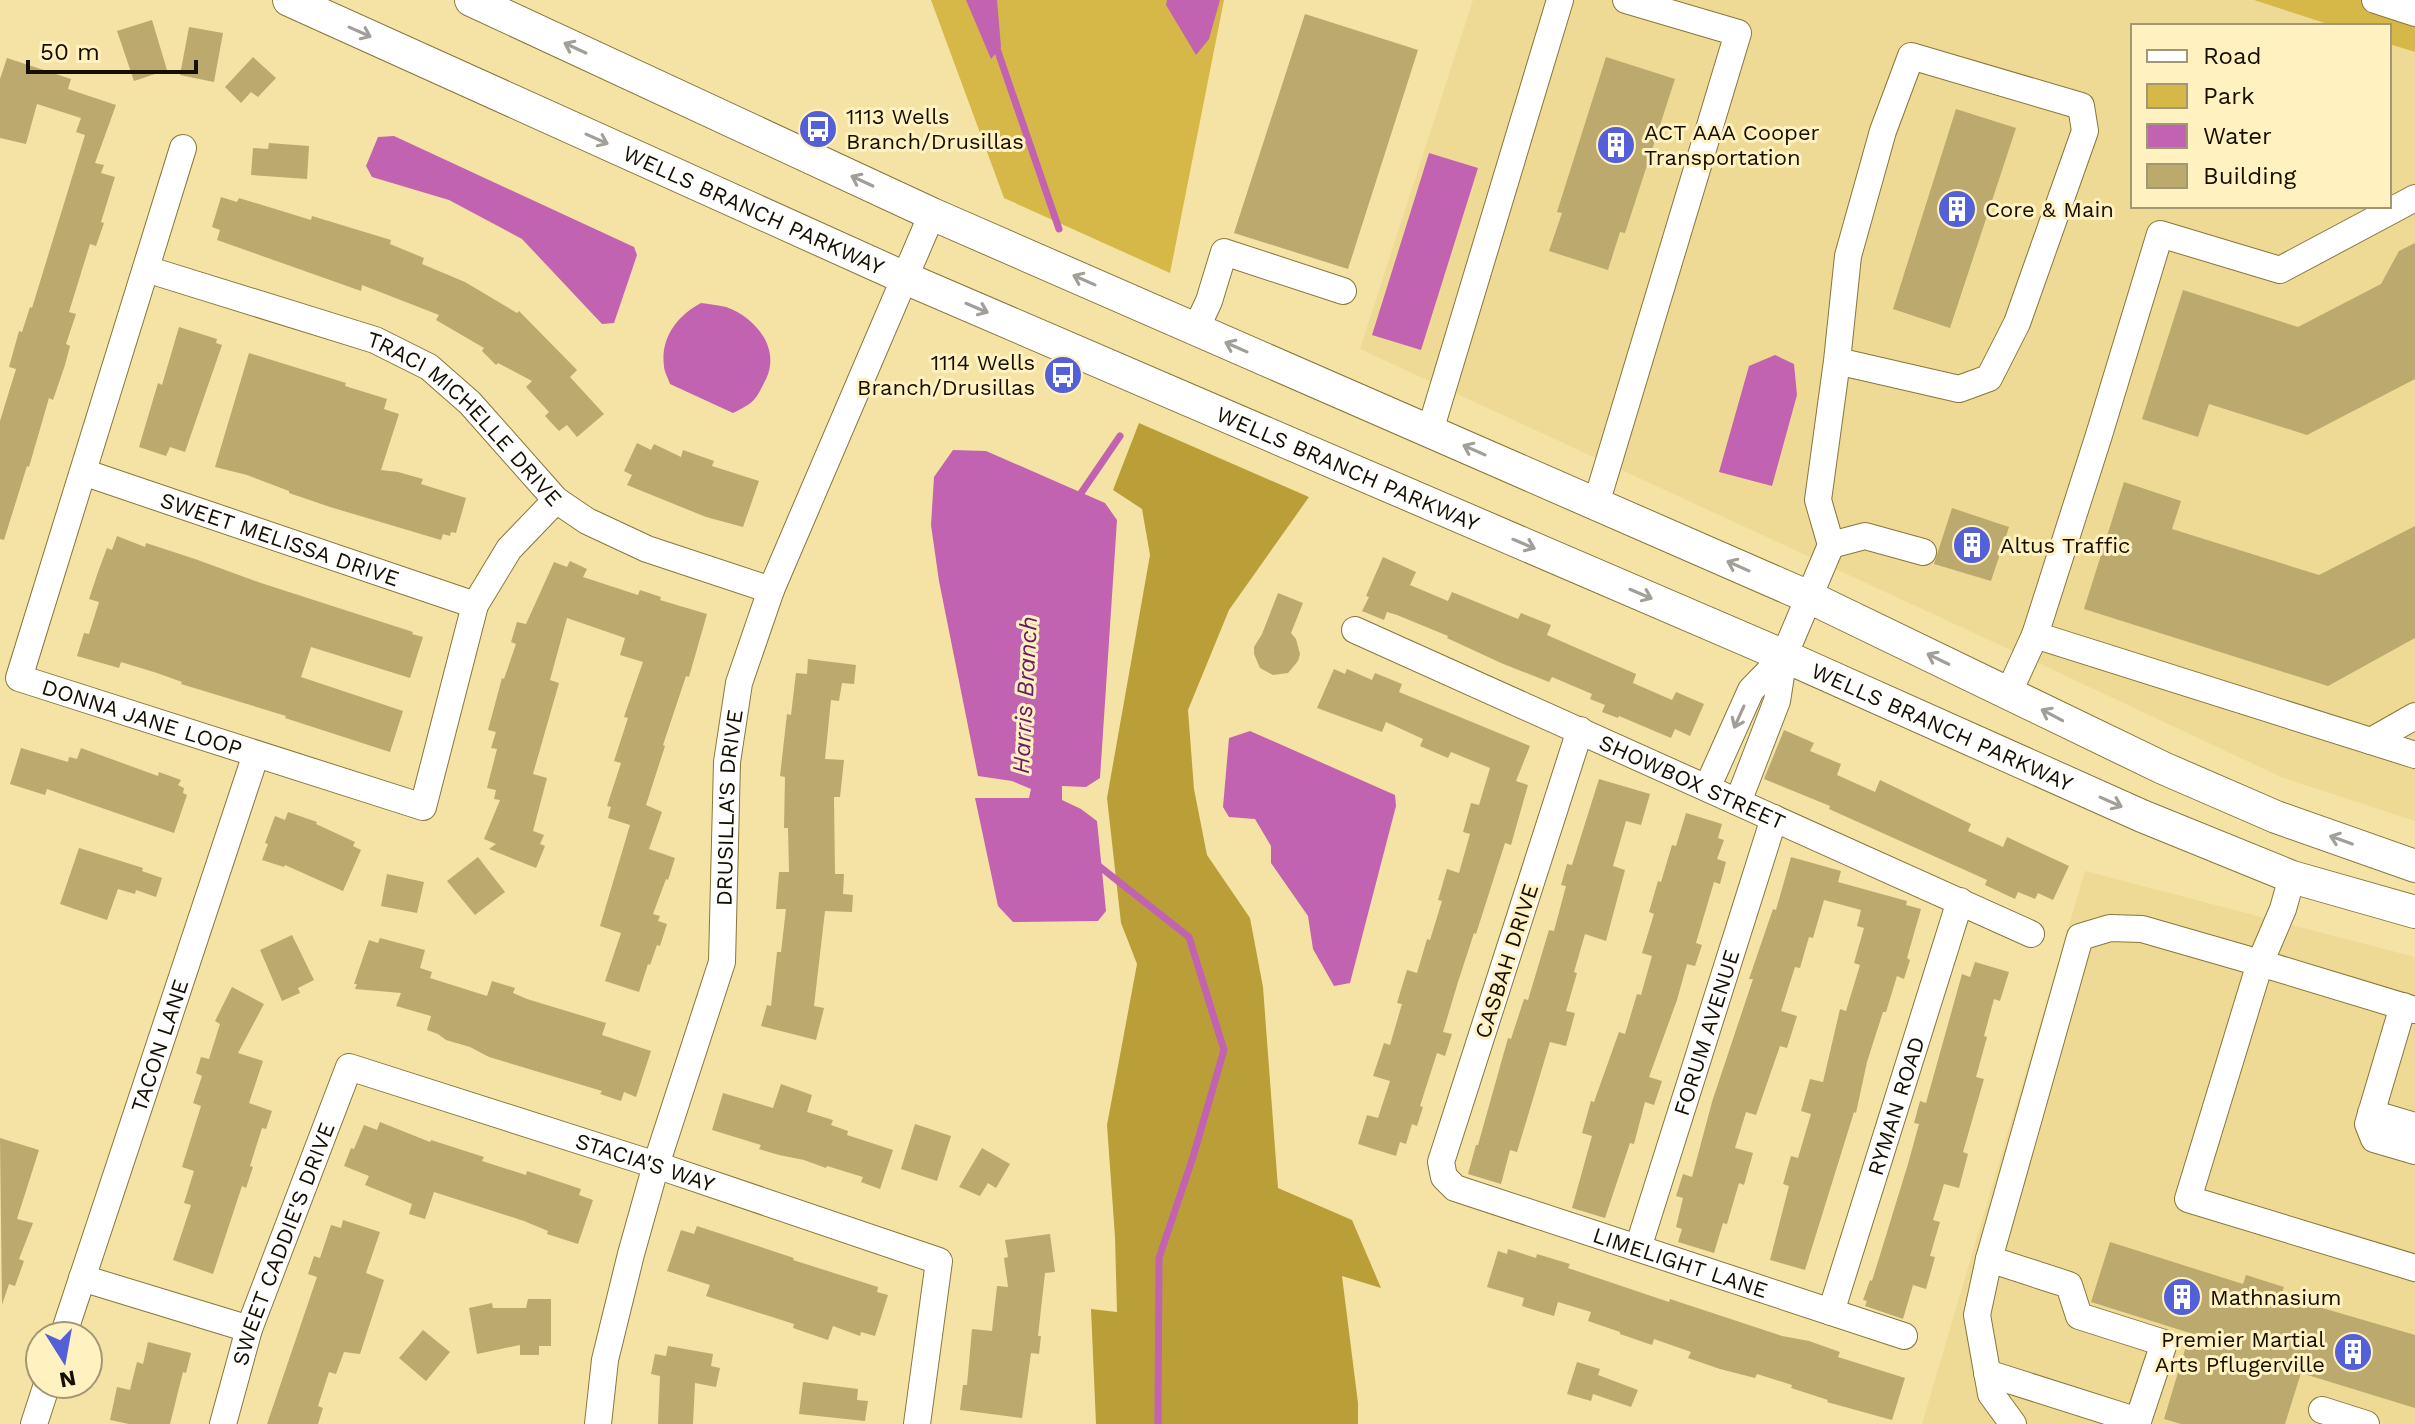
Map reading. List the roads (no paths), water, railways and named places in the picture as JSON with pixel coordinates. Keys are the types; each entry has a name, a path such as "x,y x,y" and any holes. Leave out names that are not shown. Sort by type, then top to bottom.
{"main road":[{"name":"WELLS BRANCH PARKWAY","path":"289,0 905,278 1784,656 2142,816 2292,877 2415,912"},
{"path":"471,0 932,214 1809,597 2108,743 2276,817 2415,866"},
{"path":"2292,877 2330,869 2415,895"}],"street":[{"path":"1430,431 1560,0"},
{"path":"1596,504 1738,33 1626,0"},
{"path":"2375,0 2409,7"},
{"path":"1738,802 1777,701 1784,656 1831,545 1818,500 1848,256 1883,131 1911,56 2081,106 2085,131 2017,323 1989,378 1959,389 1837,361"},
{"name":"DONNA JANE LOOP","path":"183,148 19,678 423,807 475,605 509,549 556,500"},
{"path":"2009,692 2035,635 2160,234 2280,270 2415,198"},
{"name":"DRUSILLA'S DRIVE","path":"598,1424 605,1360 631,1254 656,1165 722,962 727,762 739,683 771,590 932,214"},
{"path":"1196,329 1209,301 1224,252 1343,291"},
{"name":"TRACI MICHELLE DRIVE","path":"146,269 375,340 429,367 470,403 556,500 587,521 647,549 771,590"},
{"name":"SWEET MELISSA DRIVE","path":"83,472 475,605"},
{"path":"1831,545 1865,536 1923,552"},
{"name":"SHOWBOX STREET","path":"1355,630 2031,934"},
{"path":"2035,635 2415,755"},
{"path":"1707,788 1751,690 1784,656"},
{"path":"2371,741 2415,716"},
{"name":"CASBAH DRIVE","path":"1455,1188 1444,1177 1441,1162 1580,730"},
{"name":"TACON LANE","path":"68,1320 256,754"},
{"name":"FORUM AVENUE","path":"1638,1248 1774,818"},
{"path":"2292,877 2283,909 2260,963 2188,1199 2415,1268"},
{"name":"RYMAN ROAD","path":"1831,1312 1960,901"},
{"path":"2013,1424 1991,1394 1977,1315 1989,1259 2080,937 2110,928 2142,929 2409,1008 2368,1124 2374,1139 2415,1151"},
{"name":"STACIA'S WAY","path":"349,1067 656,1165 939,1261 917,1424"},
{"name":"SWEET CADDIE'S DRIVE","path":"223,1424 249,1329 349,1067"},
{"path":"2371,1113 2415,1126"},
{"name":"LIMELIGHT LANE","path":"1455,1188 1904,1336"},
{"path":"1987,1373 2138,1423 2164,1343 2079,1316 2069,1285 1989,1259"},
{"path":"82,1278 249,1329"},
{"path":"34,1424 42,1400"},
{"path":"2322,1410 2366,1424"}],"water":[{"path":"966,0 997,0 1001,47 991,59"},
{"path":"1167,0 1220,0 1209,39 1196,55 1166,5"},
{"path":"394,136 634,247 637,255 614,323 602,324 522,239 449,200 372,177 366,166 378,137"},
{"path":"1429,153 1478,168 1421,350 1372,335"},
{"path":"701,303 726,307 747,318 768,345 770,367 766,379 754,400 733,413 670,384 665,370 663,356 672,328"},
{"path":"1775,355 1794,364 1797,395 1772,486 1719,472 1749,366"},
{"path":"953,450 986,451 1105,503 1117,520 1100,778 1086,787 1062,786 1062,800 1097,821 1106,911 1098,921 1013,922 998,906 975,798 1029,798 1031,789 1012,781 978,776 939,581 931,525 934,477"},
{"path":"1250,731 1395,795 1396,806 1350,983 1334,986 1313,949 1308,916 1271,863 1271,846 1255,819 1229,817 1223,807 1229,738"}],"waterway":[{"name":"Harris Branch","path":"996,46 1059,229"},
{"name":"Harris Branch","path":"1077,499 1120,436"},
{"name":"Harris Branch","path":"1095,863 1189,937 1224,1050 1159,1258 1158,1424"}],"place":[{"name":"1113 Wells Branch/Drusillas","path":"818,129"},
{"name":"ACT AAA Cooper Transportation","path":"1616,145"},
{"name":"Core & Main","path":"1957,209"},
{"name":"1114 Wells Branch/Drusillas","path":"1063,375"},
{"name":"Altus Traffic","path":"1972,545"},
{"name":"Mathnasium","path":"2182,1297"},
{"name":"Premier Martial Arts Pflugerville","path":"2353,1352"}]}
